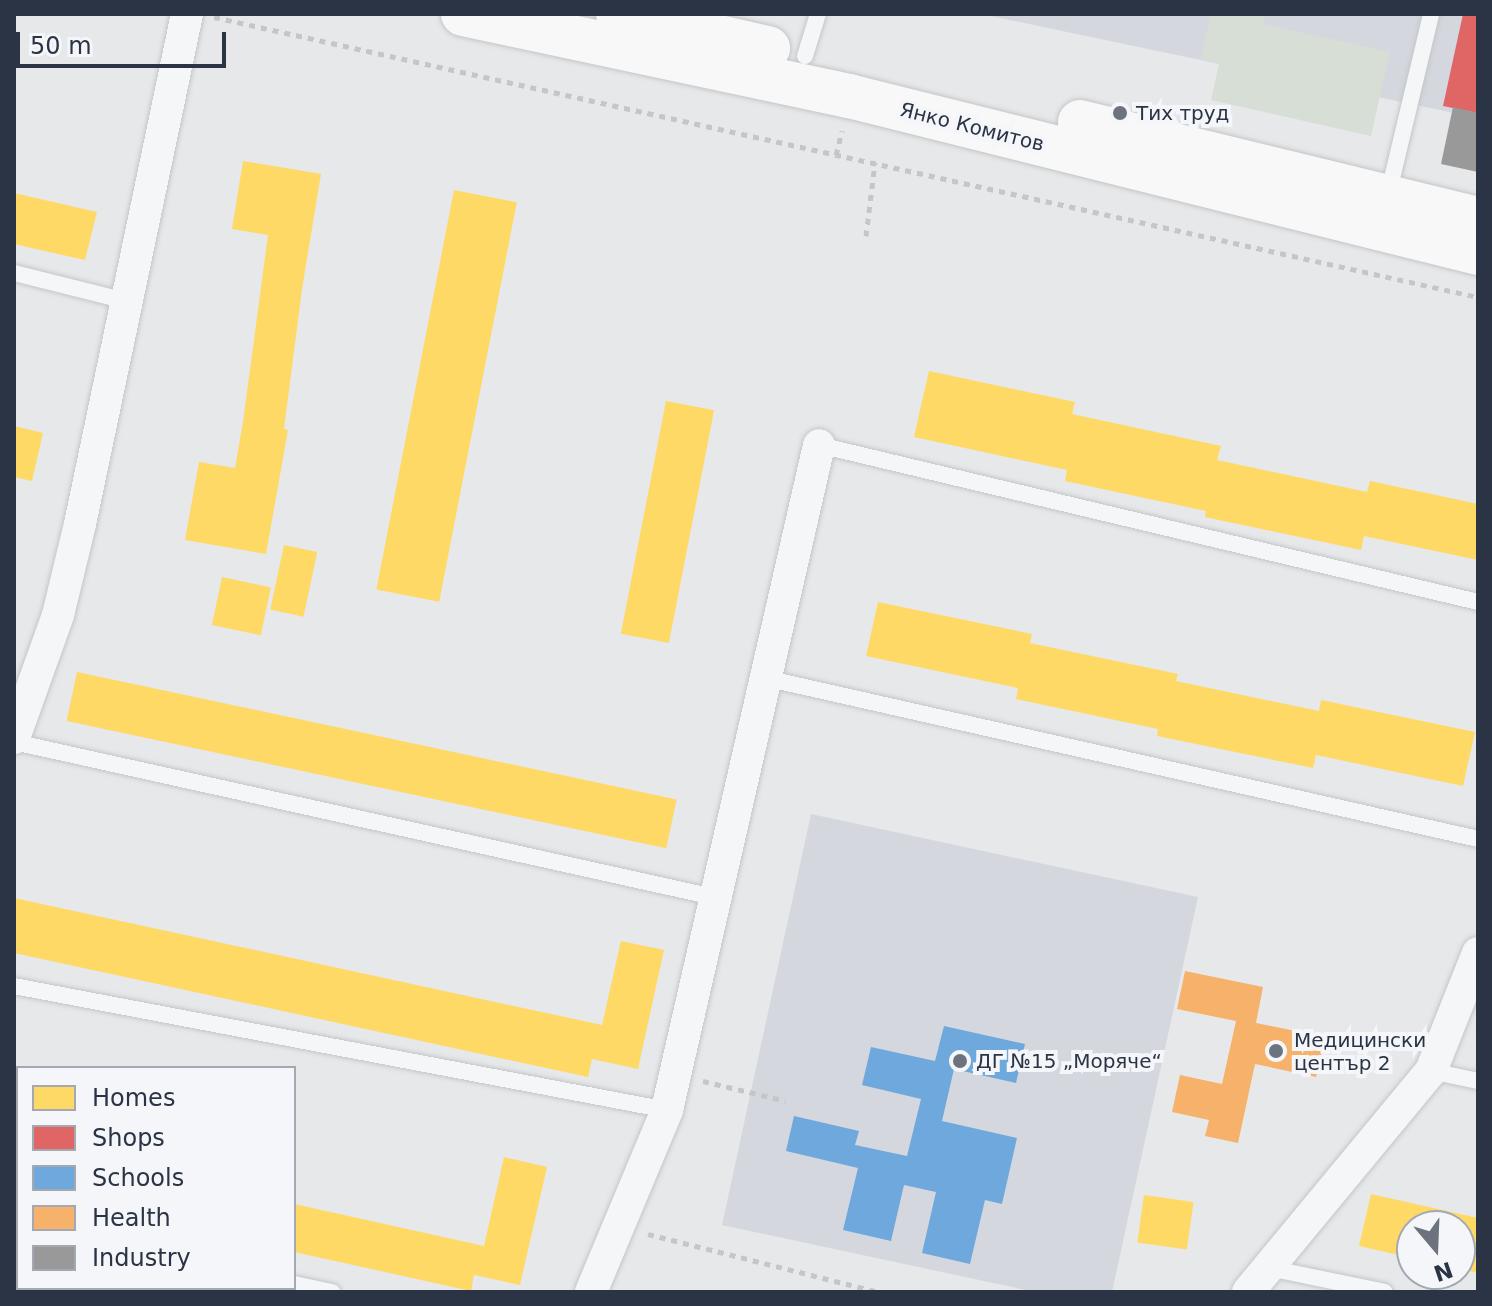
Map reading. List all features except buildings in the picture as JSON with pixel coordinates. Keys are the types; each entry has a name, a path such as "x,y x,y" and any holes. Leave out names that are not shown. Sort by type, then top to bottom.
{"main road":[{"name":"Янко Комитов","path":"463,14 849,96 1478,253"},
{"name":"Янко Комитов","path":"618,14 805,56 1478,219"}],"street":[{"path":"14,740 58,615 187,14"},
{"path":"591,1292 667,1110 819,445"},
{"path":"1248,1292 1431,1071 1478,953"}],"lane":[{"path":"805,56 818,14"},
{"path":"1388,197 1431,14"},
{"path":"14,273 126,301"},
{"path":"819,445 1478,602"},
{"path":"765,678 1478,839"},
{"path":"14,740 714,897"},
{"path":"14,986 667,1110"},
{"path":"1431,1071 1478,1081"},
{"path":"1269,1268 1385,1292"},
{"path":"296,1284 332,1292"}],"path":[{"path":"202,14 1478,297"},
{"path":"866,236 875,163"},
{"path":"675,1074 786,1101"},
{"path":"618,1227 879,1292"}],"shaded area":[{"path":"981,14 1478,14 1478,118"},
{"path":"1211,14 1265,14 1264,24 1390,52 1371,136 1211,100 1219,64 1201,59"},
{"name":"ДГ №15 „Моряче“","path":"811,814 1198,897 1112,1292 1035,1292 722,1225"}],"place":[{"name":"Тих труд","path":"1120,113"},
{"name":"Медицински център 2","path":"1276,1051"},
{"name":"ДГ №15 „Моряче“","path":"960,1061"}]}
